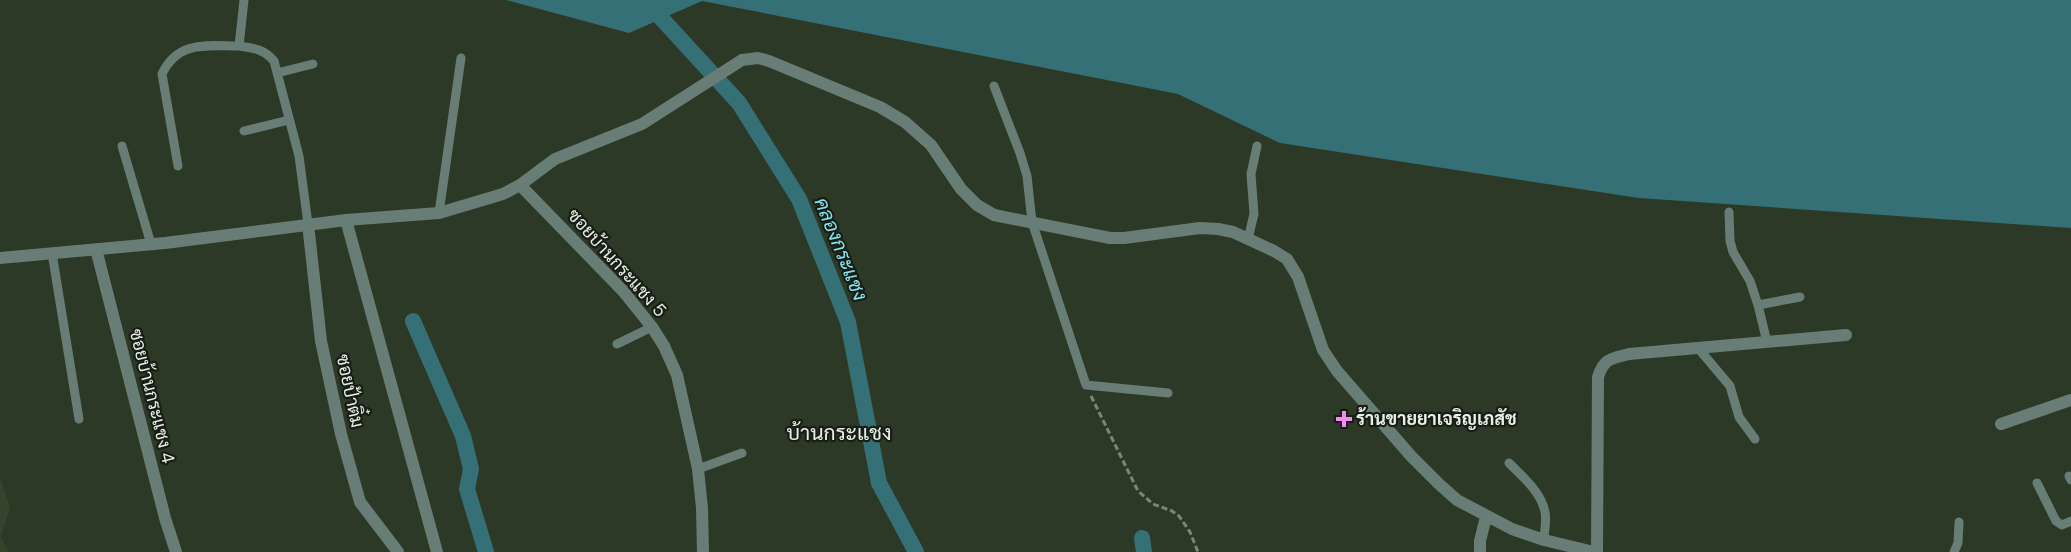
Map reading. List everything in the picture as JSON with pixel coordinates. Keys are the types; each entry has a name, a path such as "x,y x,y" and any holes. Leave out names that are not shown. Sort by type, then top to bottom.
{"street":[{"path":"0,258 151,244 346,220 439,213 503,194 520,185 555,159 642,124 742,60 758,58 880,107 905,122 931,145 976,205 994,215 1110,238 1200,228 1218,229 1233,232 1287,259 1299,277 1323,350 1337,371 1411,456 1457,500 1512,529 1544,540 1596,552 1598,377 1602,366 1608,359 1629,354 1846,335"},
{"name":"ซอยบ้านกระแชง 5","path":"520,185 623,291 664,346 677,375 698,469 703,552"},
{"path":"346,220 437,552"},
{"name":"ซอยป้าติ๋ม","path":"308,224 321,341 340,434 360,502 398,552"},
{"name":"ซอยบ้านกระแชง 4","path":"96,249 165,518 176,552"},
{"path":"2001,424 2071,400"},
{"path":"1480,552 1480,541 1486,517"}],"lane":[{"path":"239,46 244,0"},
{"path":"177,166 162,74 167,62 191,46 239,46 259,49 267,53 274,61 299,156 308,224"},
{"path":"439,213 461,58"},
{"path":"277,73 313,64"},
{"path":"994,86 1015,137 1027,176 1032,222 1086,385 1168,393"},
{"path":"244,131 289,120"},
{"path":"122,146 151,244"},
{"path":"1248,239 1254,214 1251,174 1257,146"},
{"path":"1729,212 1730,241 1733,252 1750,281 1767,342"},
{"path":"52,254 79,419"},
{"path":"1758,305 1800,297"},
{"path":"617,344 652,327"},
{"path":"1698,348 1730,386 1739,417 1755,439"},
{"path":"698,469 742,453"},
{"path":"1509,463 1534,489 1541,500 1546,513 1544,540"},
{"path":"2037,483 2056,521 2062,525 2071,521"},
{"path":"1954,552 1958,543 1959,522"}],"path":[{"path":"1086,385 1138,491 1153,504 1179,516 1190,532 1198,552"}],"shaded area":[{"path":"0,477 10,507 1,536 8,552 0,552"}],"water":[{"path":"506,0 2071,0 2071,228 1639,198 1280,143 1178,94 702,1 629,33"}],"waterway":[{"name":"คลองกระแชง","path":"651,0 651,7 739,103 799,199 848,322 879,483 916,552"},
{"path":"413,321 463,436 471,469 467,489 486,552"},
{"path":"1142,538 1144,552"}],"place":[{"name":"ร้านขายยาเจริญเภสัช","path":"1344,419"}],"district":[{"name":"บ้านกระแชง","path":"839,433"}]}
